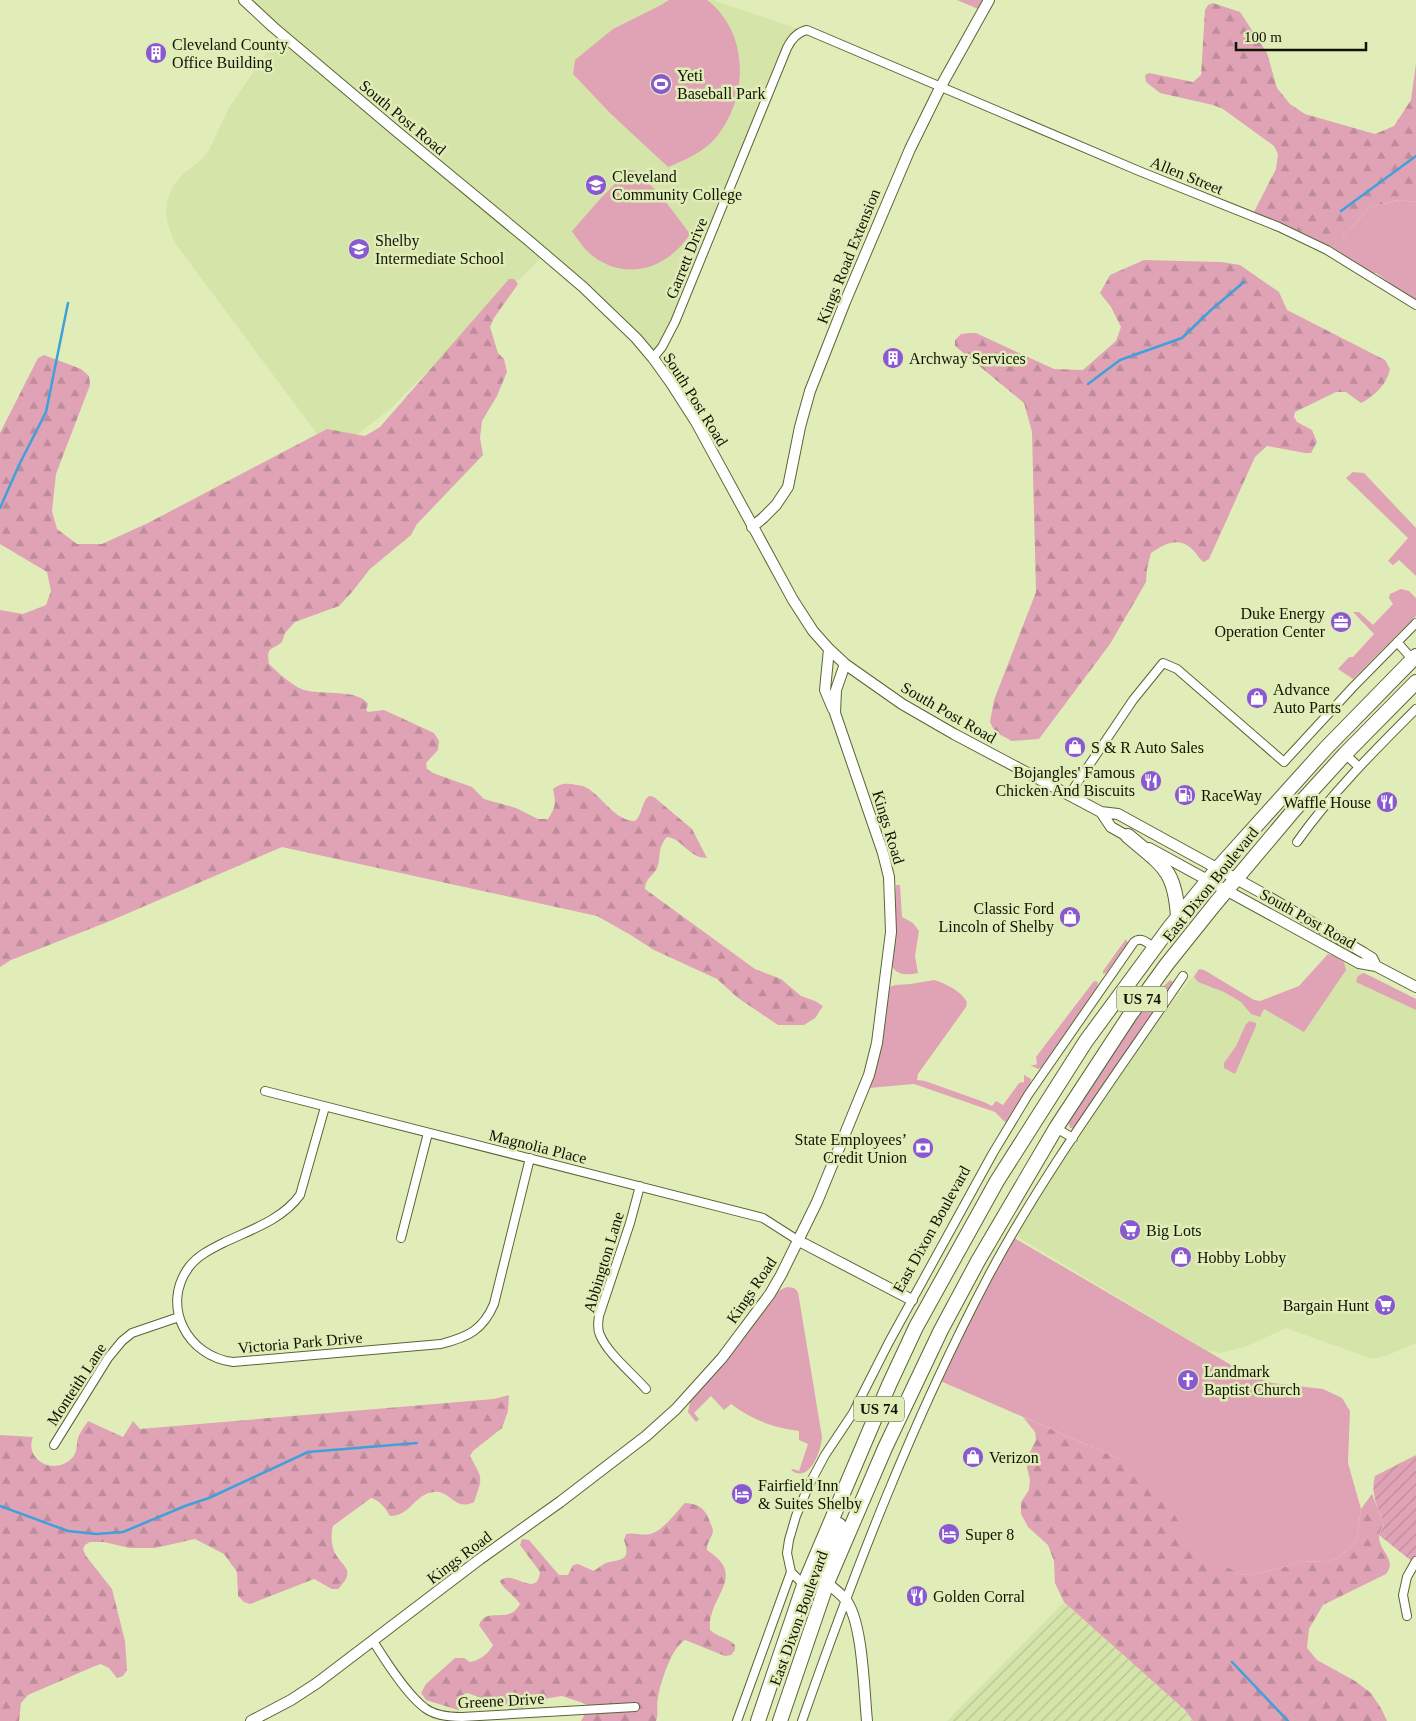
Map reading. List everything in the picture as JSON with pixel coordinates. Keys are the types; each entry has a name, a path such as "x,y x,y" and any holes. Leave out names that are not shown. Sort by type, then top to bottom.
{"highway":[{"name":"East Dixon Boulevard","path":"758,1721 804,1585 897,1368 942,1278 997,1181 1086,1041 1154,948 1208,880 1326,748 1414,658"},
{"name":"East Dixon Boulevard","path":"780,1721 827,1583 884,1448 941,1330 1056,1128 1167,964 1226,890 1294,810 1345,754 1416,682"},
{"path":"1128,836 1169,873 1176,890 1178,918"},
{"path":"827,1583 823,1578 823,1569 854,1483 855,1464"},
{"path":"772,1721 812,1603 812,1594 804,1585"}],"street":[{"name":"South Post Road","path":"244,0 273,27 583,287 636,338 653,358 696,422 793,600 813,630 845,664 910,708 1069,795 1101,812 1118,814 1237,878 1372,958 1376,966"},
{"name":"Kings Road Extension","path":"752,527 769,512 788,487 800,427 818,369 896,180 941,86 989,0"},
{"name":"Garrett Drive","path":"653,358 662,347 675,322 787,48 796,35 804,31 810,31 941,86"},
{"name":"Allen Street","path":"941,86 1295,235 1354,265 1416,305"},
{"path":"1069,795 1133,700 1163,663 1177,669 1284,762 1353,686 1416,623"},
{"path":"1397,642 1414,658"},
{"path":"829,649 825,690 835,713"},
{"name":"Kings Road","path":"250,1721 298,1696 646,1436 676,1409 722,1358 781,1275 799,1241 838,1154 869,1075 877,1043 891,932 889,877 883,853 835,713 836,690 845,664"},
{"path":"1296,842 1359,768 1416,709"},
{"path":"1345,754 1359,768"},
{"name":"South Post Road","path":"1101,812 1112,827 1128,836 1359,963 1376,966 1416,987"},
{"name":"East Dixon Boulevard","path":"804,1585 791,1572 788,1560 789,1540 796,1516 809,1485 827,1451 853,1413 889,1342 993,1153 1044,1072 1134,942 1142,940 1154,948"},
{"path":"802,1721 845,1599 902,1457 964,1324 1005,1247 1041,1186 1183,976"},
{"path":"1044,1072 1059,1082"},
{"name":"Magnolia Place","path":"265,1091 763,1218 799,1241"},
{"path":"178,1317 178,1293 182,1280 189,1267 197,1259 209,1250 279,1216 293,1205 300,1194 325,1107"},
{"path":"1056,1128 1073,1138"},
{"path":"401,1238 428,1133"},
{"name":"Victoria Park Drive","path":"178,1317 195,1345 206,1354 220,1361 233,1362 441,1344 467,1336 488,1317 494,1304 530,1158"},
{"name":"Abbington Lane","path":"640,1186 630,1224 599,1316 598,1326 599,1334 608,1349 646,1389"},
{"path":"799,1241 912,1300"},
{"name":"Monteith Lane","path":"54,1445 108,1358 122,1341 132,1333 178,1317"},
{"path":"1407,1616 1403,1595 1407,1577 1416,1561"},
{"name":"East Dixon Boulevard","path":"737,1721 791,1572"},
{"path":"827,1583 845,1599 855,1622 867,1721"},
{"name":"Greene Drive","path":"373,1641 391,1668 416,1699 425,1708 440,1715 462,1717 635,1706"}],"shaded area":[{"path":"244,0 713,0 804,31 796,35 675,322 653,358 545,254 389,410 332,454 175,243 168,225 167,201 173,186 209,150 229,108 280,33"},
{"path":"1328,954 1416,999 1416,1343 1373,1359 1286,1328 1245,1347 1220,1353 1206,1350 1019,1238 1019,1231 1061,1162 1155,1025 1199,969 1210,973 1215,978 1254,1000 1260,1001 1299,986"},
{"path":"1064,1602 1185,1710 1193,1721 947,1721"}],"green space":[{"name":"Yeti Baseball Park","path":"669,0 707,0 722,14 732,31 738,50 740,70 733,109 724,126 712,142 702,150 668,167 610,113 573,74 575,60 613,29"},
{"path":"957,0 989,0 983,11"},
{"path":"1213,3 1240,12 1267,53 1277,88 1290,104 1305,114 1375,134 1394,126 1411,100 1416,63 1416,202 1398,200 1370,207 1333,248 1254,212 1276,169 1278,154 1274,146 1223,109 1160,93 1146,82 1145,75 1149,73 1193,82 1201,75 1205,10 1208,5"},
{"path":"629,170 637,171 663,198 690,234 673,254 663,261 639,269 614,267 602,262 588,252 572,231"},
{"path":"1399,200 1416,202 1416,302 1376,273 1373,273 1333,248 1370,207"},
{"path":"1144,260 1221,262 1240,265 1279,292 1287,310 1385,360 1390,369 1380,389 1361,403 1346,392 1336,392 1295,412 1294,417 1297,422 1312,430 1317,442 1311,453 1267,446 1255,457 1209,559 1204,562 1188,546 1178,542 1162,546 1151,553 1146,582 1110,644 1039,739 1012,741 995,732 990,722 994,700 1036,592 1032,432 1024,403 955,346 955,340 961,334 976,333 1054,369 1083,370 1116,341 1121,327 1111,307 1100,293 1110,275"},
{"path":"509,279 514,279 518,284 494,318 490,327 498,353 504,359 507,372 497,396 482,421 480,438 483,455 417,524 411,535 370,569 339,606 295,622 285,633 282,642 269,651 269,664 295,686 304,690 357,696 368,704 366,710 368,712 384,710 434,733 439,741 438,750 426,763 427,769 472,787 484,799 516,808 538,819 548,819 555,805 553,789 564,784 585,787 615,813 628,820 635,821 646,799 649,796 654,797 692,829 707,858 695,855 677,841 667,837 660,849 657,868 648,880 645,889 755,969 781,979 801,996 823,1006 815,1018 804,1025 778,1025 738,998 717,979 654,950 597,916 282,847 110,921 11,960 0,967 0,610 23,614 46,605 51,591 47,572 0,544 0,433 38,358 44,355 81,369 89,376 90,385 56,474 52,511 57,529 77,544 102,544 148,523 327,429 365,436 380,427"},
{"path":"1353,472 1364,473 1416,528 1416,576 1399,560 1393,565 1388,561 1408,538 1346,478"},
{"path":"1401,589 1409,591 1416,598 1416,616 1353,679 1338,669 1349,657 1353,657 1374,634 1353,612 1359,612 1373,625 1393,604 1389,598 1390,594"},
{"path":"896,885 900,885 902,917 913,923 919,931 915,956 918,973 900,973 892,966"},
{"path":"1126,939 1128,943 1106,973 1103,974 1103,971"},
{"path":"1328,954 1344,962 1346,970 1304,1032 1264,1009 1260,1017 1251,1014 1241,1002 1224,992 1198,982 1194,977 1199,969 1204,970 1254,1000 1260,1001 1299,986"},
{"path":"1364,973 1416,999 1416,1010 1356,982 1358,976"},
{"path":"934,980 961,994 967,1002 966,1007 918,1074 917,1080 925,1081 992,1106 996,1101 1003,1105 1019,1083 1024,1082 1024,1075 1031,1079 1031,1083 1006,1123 995,1112 914,1084 869,1088 890,987"},
{"path":"1170,980 1173,982 1172,988 1075,1128 1070,1128 1068,1119 1143,1007"},
{"path":"1094,981 1098,982 1097,987 1041,1068 1038,1069 1030,1065 1037,1064 1036,1057"},
{"path":"1250,1021 1256,1023 1256,1026 1235,1074 1224,1068 1224,1063 1236,1046 1246,1024"},
{"path":"1011,1236 1238,1369 1272,1383 1323,1389 1342,1398 1350,1411 1348,1463 1361,1509 1357,1538 1350,1548 1338,1558 1325,1562 1302,1561 1250,1575 1231,1571 1188,1544 1120,1459 938,1380"},
{"path":"787,1287 794,1288 798,1292 822,1437 813,1464 803,1473 791,1470 799,1471 808,1444 799,1440 799,1431 780,1428 763,1422 731,1404 724,1410 711,1396 694,1413 699,1419 696,1422 688,1412 690,1402 780,1290"},
{"path":"509,1395 508,1411 502,1428 473,1451 470,1456 480,1478 474,1502 467,1504 457,1503 445,1494 434,1492 422,1497 403,1513 390,1516 380,1503 371,1498 333,1526 333,1548 347,1572 347,1577 338,1589 332,1589 314,1579 250,1604 244,1602 238,1596 237,1572 224,1554 195,1539 155,1548 129,1548 104,1542 90,1542 85,1545 83,1549 86,1556 112,1589 125,1641 127,1670 123,1676 117,1678 109,1668 101,1664 95,1666 28,1695 21,1703 19,1721 0,1721 0,1435 33,1437 31,1445 36,1458 42,1463 56,1466 64,1464 73,1457 76,1452 79,1436 88,1421 123,1437 133,1421 140,1429 494,1399"},
{"path":"1023,1417 1120,1459 1142,1474 1158,1488 1180,1524 1188,1544 1239,1574 1250,1575 1302,1561 1325,1562 1338,1558 1350,1548 1357,1538 1361,1509 1372,1494 1384,1524 1379,1536 1381,1546 1389,1559 1389,1569 1386,1574 1323,1605 1309,1629 1307,1648 1317,1660 1355,1681 1371,1693 1387,1721 1193,1721 1185,1710 1064,1602 1055,1583 1054,1561 1048,1545 1028,1527 1021,1514 1021,1502 1029,1490 1028,1456 1036,1440 1035,1432"},
{"path":"1416,1455 1416,1561 1414,1563 1379,1535 1384,1524 1373,1489 1375,1476"},
{"path":"685,1503 697,1505 704,1510 713,1530 707,1550 719,1560 725,1569 726,1578 714,1607 710,1630 735,1645 735,1650 731,1655 725,1656 685,1640 680,1644 667,1666 657,1700 656,1721 581,1721 586,1712 586,1704 562,1696 549,1698 522,1708 495,1704 468,1693 464,1694 463,1699 465,1703 463,1708 458,1710 426,1700 421,1693 426,1684 455,1658 464,1658 470,1662 477,1660 489,1651 493,1645 479,1625 483,1619 492,1615 510,1614 520,1604 500,1581 505,1578 511,1578 529,1584 538,1580 540,1572 520,1545 522,1539 529,1540 559,1575 568,1575 573,1565 578,1564 594,1571 604,1564 625,1557 626,1548 624,1540 626,1534 647,1534 659,1530"}],"waterway":[{"path":"1341,211 1416,156"},
{"path":"1088,384 1120,360 1182,338 1244,282"},
{"path":"0,508 46,412 68,303"},
{"path":"0,1506 68,1531 96,1534 123,1532 209,1498 308,1452 417,1443"},
{"path":"1232,1662 1288,1721"}],"place":[{"name":"Cleveland County Office Building","path":"156,53"},
{"name":"Yeti Baseball Park","path":"661,84"},
{"name":"Cleveland Community College","path":"596,185"},
{"name":"Shelby Intermediate School","path":"359,249"},
{"name":"Archway Services","path":"893,358"},
{"name":"Duke Energy Operation Center","path":"1341,622"},
{"name":"Advance Auto Parts","path":"1257,698"},
{"name":"S & R Auto Sales","path":"1075,747"},
{"name":"Bojangles' Famous Chicken And Biscuits","path":"1151,781"},
{"name":"RaceWay","path":"1185,795"},
{"name":"Waffle House","path":"1387,802"},
{"name":"Classic Ford Lincoln of Shelby","path":"1070,917"},
{"name":"State Employees’ Credit Union","path":"923,1148"},
{"name":"Big Lots","path":"1130,1230"},
{"name":"Hobby Lobby","path":"1181,1257"},
{"name":"Bargain Hunt","path":"1385,1305"},
{"name":"Landmark Baptist Church","path":"1188,1380"},
{"name":"Verizon","path":"973,1457"},
{"name":"Fairfield Inn & Suites Shelby","path":"742,1494"},
{"name":"Super 8","path":"949,1534"},
{"name":"Golden Corral","path":"917,1596"}]}
